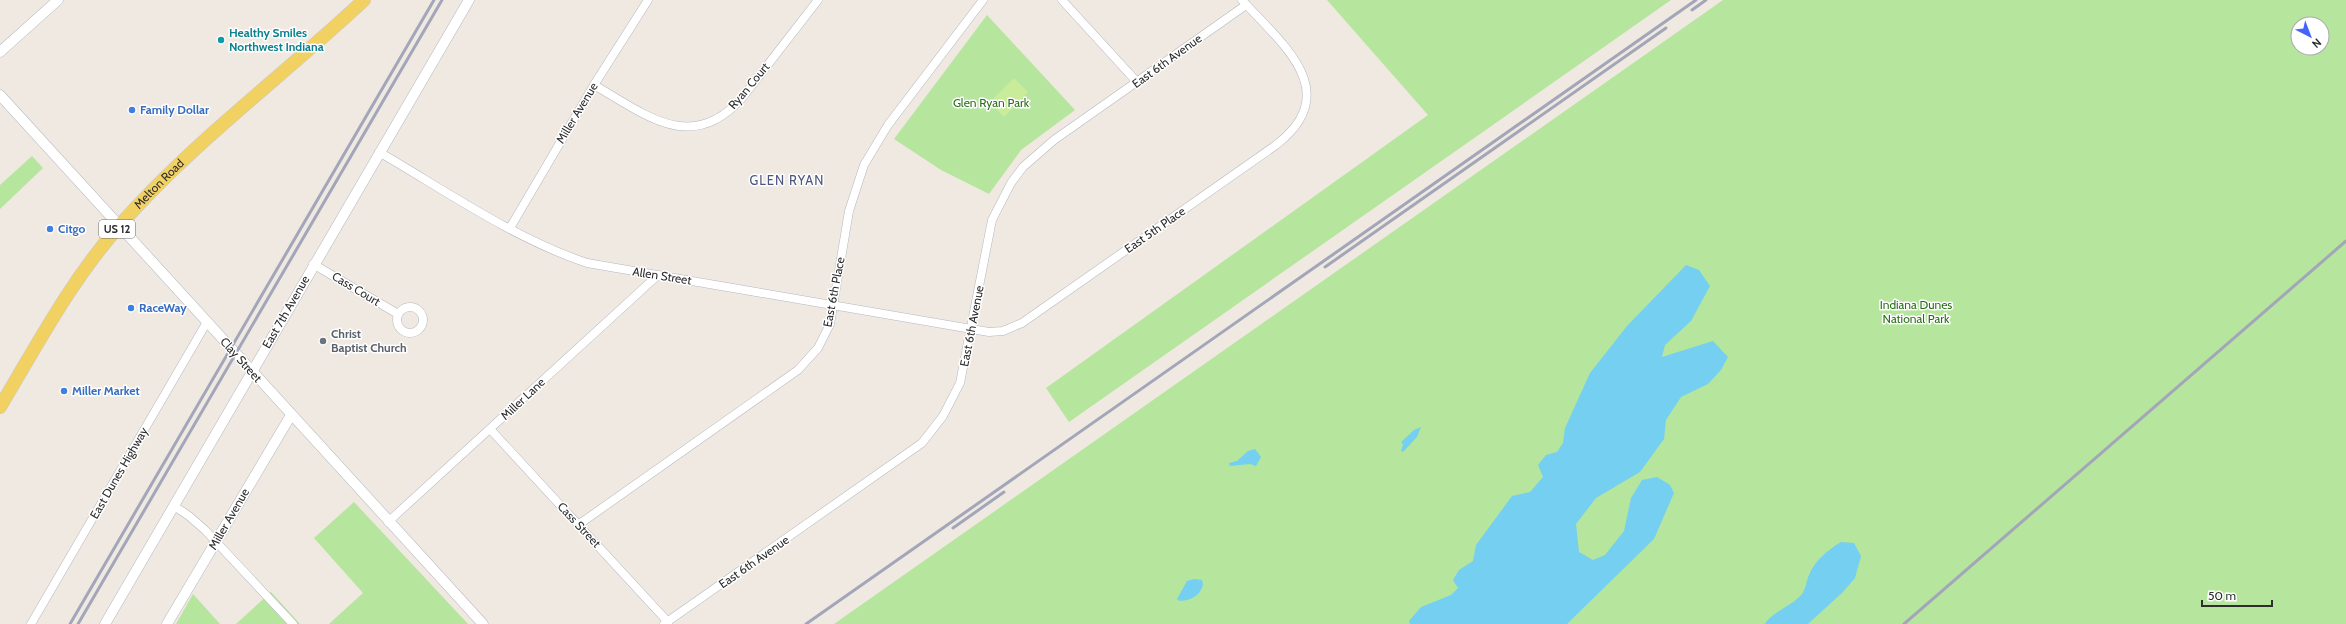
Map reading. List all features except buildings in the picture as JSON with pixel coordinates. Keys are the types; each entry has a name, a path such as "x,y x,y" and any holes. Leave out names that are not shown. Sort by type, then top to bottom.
{"main road":[{"name":"Melton Road","path":"0,407 79,278 119,226 194,148 287,69 364,0"}],"street":[{"path":"0,52 58,0"},
{"name":"East 7th Avenue","path":"105,624 251,371 469,0"},
{"name":"Miller Avenue","path":"510,228 594,85 648,0"},
{"name":"Ryan Court","path":"594,85 664,124 688,127 709,123 718,119 734,106 818,0"},
{"name":"East 6th Place","path":"578,525 798,370 809,360 822,342 830,324 849,211 864,165 888,125 983,0"},
{"path":"1062,0 1137,82"},
{"name":"East 6th Avenue","path":"666,623 922,442 953,400 964,365 992,220 1011,183 1038,153 1137,82 1244,2"},
{"name":"East 5th Place","path":"971,328 989,332 1003,331 1022,323 1276,145 1294,130 1300,121 1306,101 1306,88 1303,73 1298,63 1244,2"},
{"name":"Clay Street","path":"0,95 388,522 483,624"},
{"name":"Allen Street","path":"379,152 510,228 555,251 587,263 833,306 971,328"},
{"name":"Cass Court","path":"314,264 398,314"},
{"name":"Miller Lane","path":"388,522 658,275"},
{"name":"East Dunes Highway","path":"31,624 207,322"},
{"name":"Miller Avenue","path":"168,624 292,415"},
{"name":"Cass Street","path":"490,429 666,623"},
{"path":"174,506 194,520 293,624"}],"green space":[{"path":"1327,0 1671,0 1069,422 1046,388 1428,115"},
{"name":"Indiana Dunes National Park","path":"1723,0 2346,0 2346,624 834,624"},
{"name":"Glen Ryan Park","path":"987,15 1075,110 1021,150 989,194 941,170 894,139"},
{"path":"1014,78 1028,92 1004,117 990,102"},
{"path":"32,156 43,168 0,209 0,185"},
{"path":"354,502 468,624 329,624 363,593 314,538"},
{"path":"271,592 300,624 236,624"},
{"path":"193,594 220,624 176,624"}],"water":[{"path":"1686,265 1699,270 1710,286 1691,321 1665,345 1662,357 1713,341 1728,357 1721,370 1708,384 1681,397 1666,420 1664,439 1640,472 1596,498 1576,524 1579,552 1593,560 1605,555 1624,531 1631,498 1642,480 1657,477 1670,485 1674,493 1654,539 1567,624 1410,624 1409,621 1421,607 1451,595 1458,588 1453,580 1459,570 1473,561 1476,545 1512,496 1530,492 1543,477 1538,465 1546,455 1557,452 1563,443 1565,428 1590,373 1627,326"},
{"path":"1421,427 1417,437 1403,452 1401,451 1403,444 1401,442 1414,430"},
{"path":"1255,449 1261,457 1256,466 1250,464 1230,466 1229,463 1237,461 1248,451"},
{"path":"1841,542 1854,543 1861,556 1855,578 1843,592 1808,624 1765,624 1771,616 1792,603 1801,595 1804,591 1809,575 1818,560"},
{"path":"1194,579 1202,580 1203,585 1200,592 1188,600 1180,601 1177,599 1187,581"}],"railway":[{"path":"70,624 434,0"},
{"path":"78,624 442,0"},
{"path":"806,624 1696,0"},
{"path":"1692,10 1706,0"},
{"path":"1325,267 1666,28"},
{"path":"1904,624 2346,241"},
{"path":"953,528 1004,492"}],"place":[{"name":"Healthy Smiles Northwest Indiana","path":"221,40"},
{"name":"Family Dollar","path":"132,110"},
{"name":"Citgo","path":"50,229"},
{"name":"RaceWay","path":"131,308"},
{"name":"Christ Baptist Church","path":"323,341"},
{"name":"Miller Market","path":"64,391"}],"district":[{"name":"GLEN RYAN","path":"787,180"}]}
